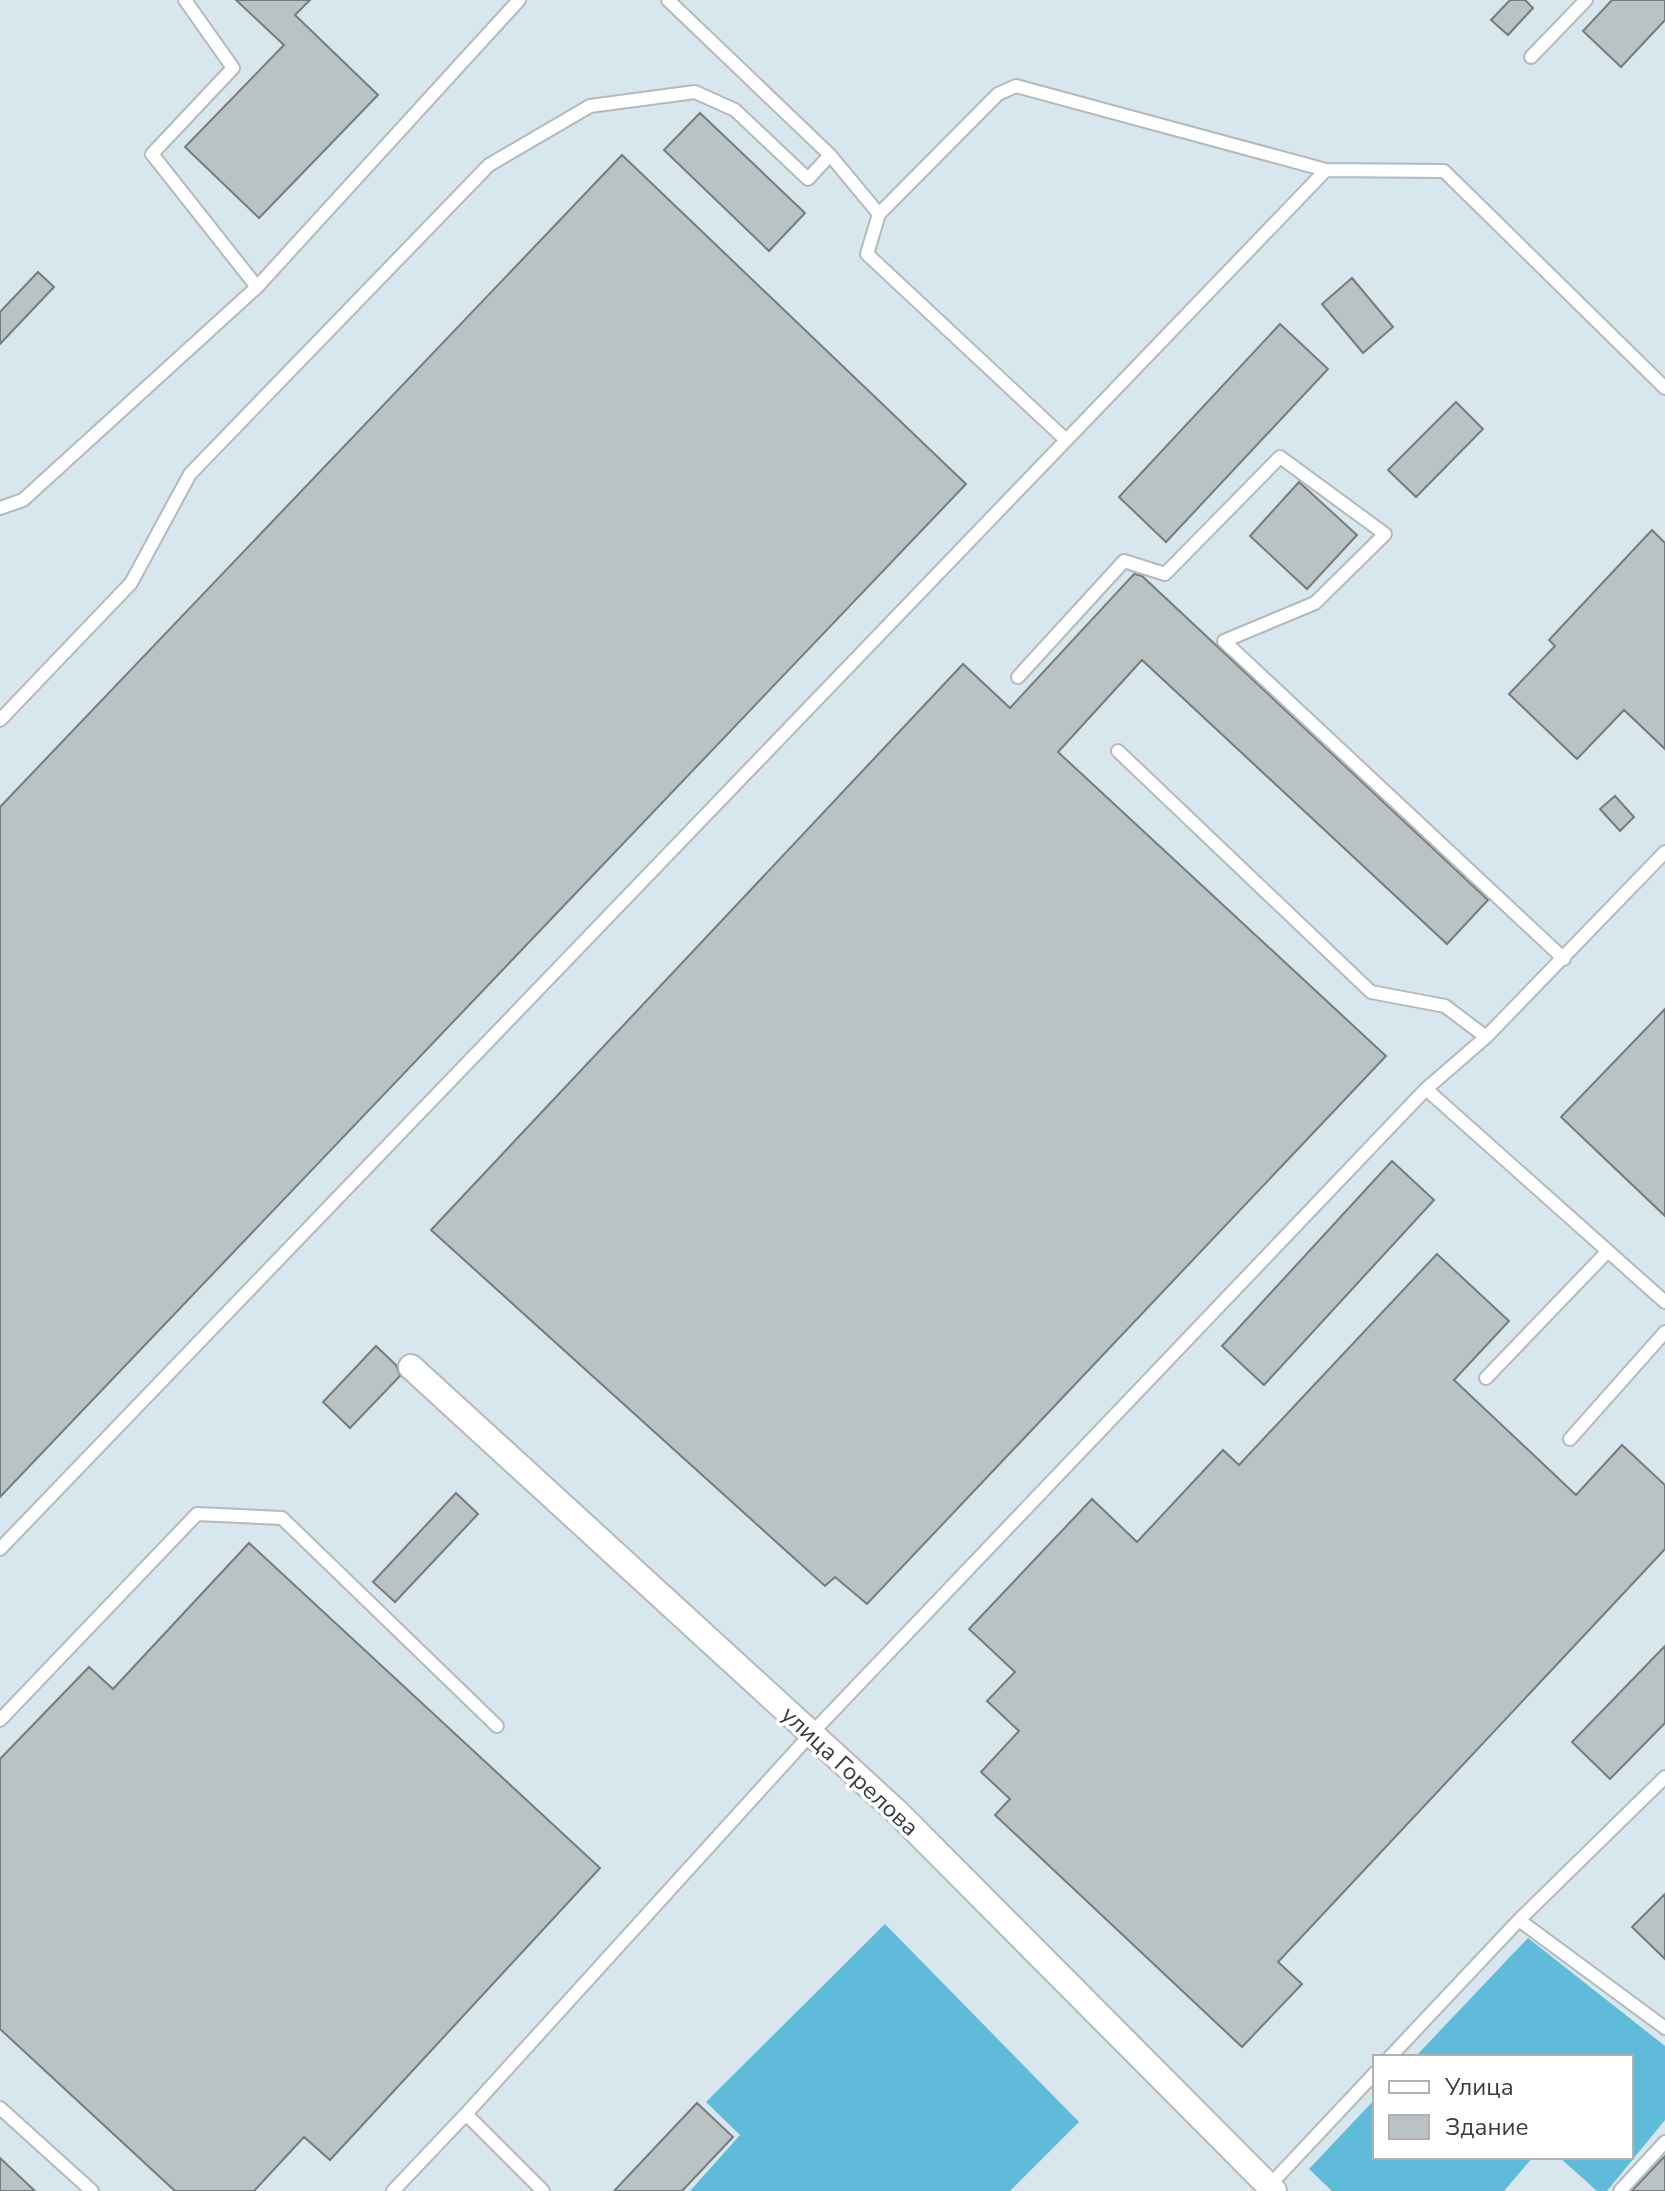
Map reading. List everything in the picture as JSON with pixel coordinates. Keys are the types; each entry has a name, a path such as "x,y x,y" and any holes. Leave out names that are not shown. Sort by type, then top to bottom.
{"street":[{"name":"улица Горелова","path":"411,1367 897,1812 1268,2189"}],"lane":[{"path":"185,0 233,68 152,154 257,287"},
{"path":"0,508 23,500 257,287 519,0"},
{"path":"668,0 830,155 879,214"},
{"path":"1531,57 1586,0"},
{"path":"1065,439 867,254 879,214 998,94 1016,86 1326,170 1444,171 1665,388"},
{"path":"0,720 131,583 190,474 489,165 590,106 695,92 735,110 808,179 830,155"},
{"path":"0,1549 1326,170"},
{"path":"1018,677 1124,561 1165,574 1280,457 1385,534 1315,603 1224,641 1564,959"},
{"path":"1118,751 1371,992 1445,1006 1486,1037"},
{"path":"393,2191 811,1734 1426,1089 1486,1037 1665,852"},
{"path":"1426,1089 1665,1302"},
{"path":"1486,1378 1607,1252"},
{"path":"1570,1439 1665,1332"},
{"path":"0,1720 197,1514 282,1518 497,1726"},
{"path":"1392,2055 1519,1920 1665,1777"},
{"path":"1519,1920 1665,2028"},
{"path":"1268,2189 1373,2075"},
{"path":"0,2108 92,2191"},
{"path":"466,2114 543,2191"},
{"path":"1620,2191 1665,2142"}],"shaded area":[{"path":"0,0 1665,0 1665,2191 0,2191"},
{"path":"885,1924 1079,2122 1010,2191 690,2191 740,2135 706,2102"},
{"path":"1528,1938 1665,2046 1665,2120 1607,2191 1597,2191 1561,2159 1633,2159 1633,2055 1417,2055"},
{"path":"1373,2101 1373,2159 1531,2159 1504,2191 1332,2191 1309,2169"}],"building":[{"path":"236,0 310,0 295,15 378,95 259,218 185,147 284,45"},
{"path":"1510,0 1525,0 1533,8 1508,35 1491,20"},
{"path":"1612,0 1665,0 1665,20 1621,67 1583,31"},
{"path":"700,113 805,213 769,251 664,150"},
{"path":"622,155 966,484 0,1497 0,807"},
{"path":"38,272 54,287 0,344 0,312"},
{"path":"1352,278 1393,327 1363,353 1322,304"},
{"path":"1280,324 1328,369 1166,542 1119,497"},
{"path":"1456,402 1483,429 1416,497 1388,470"},
{"path":"1299,482 1357,535 1307,589 1250,536"},
{"path":"1652,530 1665,543 1665,749 1624,710 1577,759 1509,694 1555,646 1549,640"},
{"path":"1134,574 1142,576 1488,900 1447,944 1142,660 1058,752 1386,1056 867,1604 835,1577 825,1586 431,1230 963,664 1010,708"},
{"path":"1615,796 1634,817 1620,831 1600,809"},
{"path":"1665,1009 1665,1216 1561,1117"},
{"path":"1392,1161 1434,1200 1264,1385 1222,1346"},
{"path":"1437,1254 1509,1321 1454,1380 1576,1495 1622,1445 1665,1485 1665,1549 1278,1962 1302,1984 1242,2047 995,1815 1010,1799 981,1772 1019,1731 987,1701 1015,1672 969,1629 1092,1499 1137,1542 1223,1450 1239,1465"},
{"path":"376,1346 396,1365 400,1376 350,1428 323,1402"},
{"path":"456,1493 478,1514 395,1602 373,1582"},
{"path":"249,1543 600,1868 330,2160 304,2137 254,2191 175,2191 0,2029 0,1759 89,1667 113,1689"},
{"path":"1665,1646 1665,1723 1610,1779 1572,1742"},
{"path":"1665,1894 1665,1959 1632,1927"},
{"path":"697,2103 733,2137 682,2191 614,2191"},
{"path":"1665,2156 1665,2191 1632,2191 1645,2177"},
{"path":"0,2158 35,2191 0,2191"}]}
